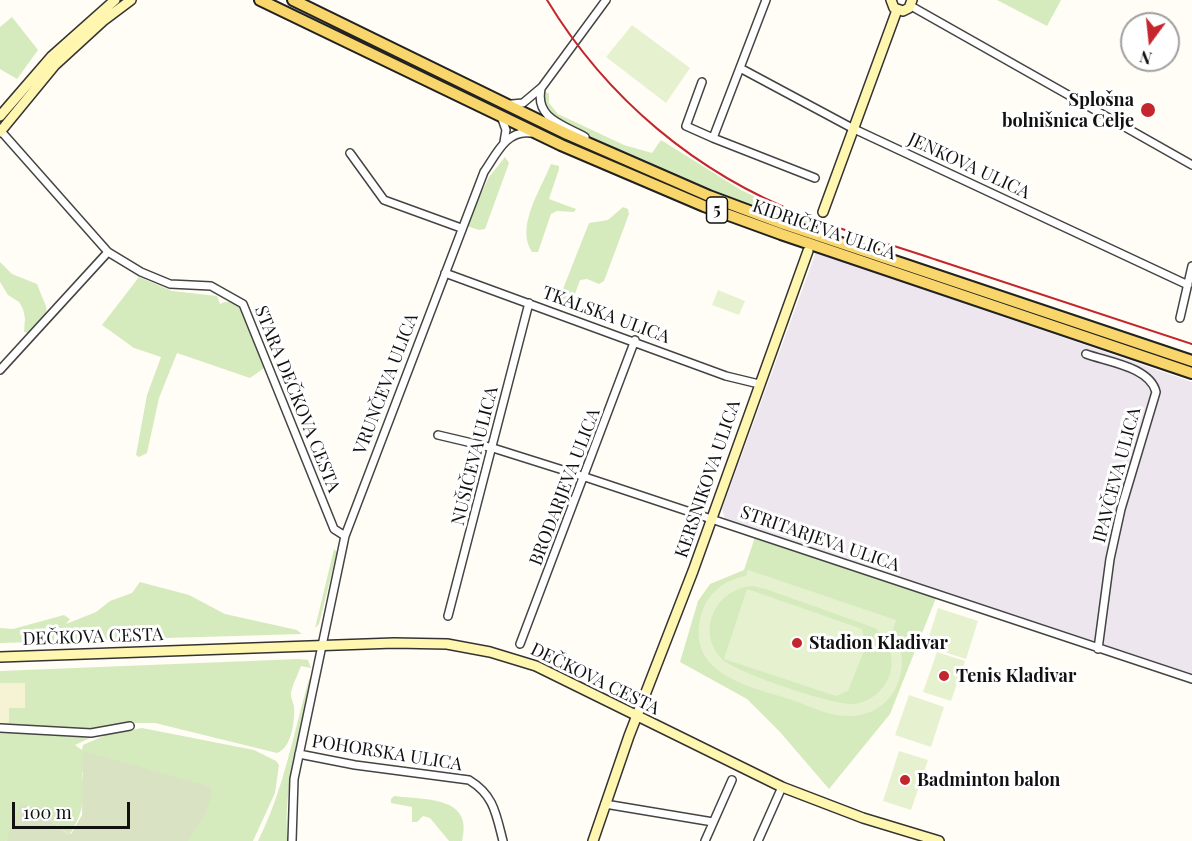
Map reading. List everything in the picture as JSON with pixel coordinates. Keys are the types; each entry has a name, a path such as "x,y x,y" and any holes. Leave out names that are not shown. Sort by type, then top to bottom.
{"main road":[{"name":"KIDRIČEVA ULICA","path":"260,0 544,137 694,201 781,234 1192,373"},
{"name":"KIDRIČEVA ULICA","path":"293,0 604,152 784,224 1192,362"}],"street":[{"path":"0,116 52,57 115,0"},
{"path":"0,131 55,65 103,21 131,0"},
{"path":"478,90 517,104 529,100 542,87 606,0"},
{"path":"713,138 766,0"},
{"path":"891,0 897,10 903,11 911,3 1192,165"},
{"path":"823,212 897,10"},
{"name":"JENKOVA ULICA","path":"740,68 852,128 1188,285"},
{"path":"702,82 686,126 815,178"},
{"path":"542,87 540,102 544,114 604,152"},
{"path":"500,115 506,130 504,142"},
{"name":"STARA DEČKOVA CESTA","path":"0,131 108,252 141,272 170,284 211,286 243,304 334,529 345,536"},
{"path":"504,142 512,135 523,132 544,137"},
{"name":"VRUNČEVA ULICA","path":"292,841 291,802 299,754 318,673 320,646 345,536 461,228 484,172 504,142"},
{"path":"350,153 384,200 461,228"},
{"name":"KERSNIKOVA ULICA","path":"593,841 636,717 712,518 808,251"},
{"path":"0,370 108,252"},
{"path":"1180,318 1192,266"},
{"name":"TKALSKA ULICA","path":"445,273 635,340 726,376 759,384"},
{"name":"NUŠIČEVA ULICA","path":"448,616 529,303"},
{"name":"BRODARJEVA ULICA","path":"520,644 635,340"},
{"name":"IPAVČEVA ULICA","path":"1086,354 1146,377 1154,385 1156,392 1121,509 1110,559 1098,649"},
{"name":"STRITARJEVA ULICA","path":"438,435 493,448 712,518 1192,679"},
{"name":"DEČKOVA CESTA","path":"0,657 447,644 490,652 554,674 636,717 782,787 864,818 939,841"},
{"path":"0,728 91,733 129,726"},
{"name":"POHORSKA ULICA","path":"299,754 355,765 469,780 485,789 491,800 503,841"},
{"path":"705,841 732,780"},
{"path":"758,841 782,787"},
{"path":"605,804 713,822"}],"shaded area":[{"path":"816,252 1192,382 1192,679 977,612 728,528 722,509"},
{"path":"25,682 25,708 9,723 0,723 0,683"}],"green space":[{"path":"997,0 1061,0 1047,26"},
{"path":"12,17 38,50 17,79 0,69 0,27"},
{"path":"632,25 690,68 666,103 606,57"},
{"path":"546,92 549,94 549,103 558,114 624,145 652,153 661,140 741,190 808,222 805,226 709,189 553,118 546,112 542,100"},
{"path":"505,157 509,163 485,229 479,230 467,226 489,177"},
{"path":"551,164 559,166 559,169 549,199 576,209 574,212 557,211 551,214 538,252 532,252 526,231 528,220"},
{"path":"623,207 628,209 629,214 604,281 599,284 587,279 580,280 572,302 562,300 561,294 589,223 608,220"},
{"path":"0,262 12,274 37,284 47,311 29,333 24,332 23,309 19,302 8,295 0,282"},
{"path":"139,277 172,291 217,296 220,304 231,302 241,307 264,368 250,378 177,353 159,398 147,453 139,457 136,455 147,395 161,357 134,348 102,325"},
{"path":"718,290 745,301 739,315 712,305"},
{"path":"755,537 936,598 890,714 829,789 780,732 747,699 680,662 698,601 710,584 744,570"},
{"path":"334,549 337,552 319,624 315,628"},
{"path":"748,570 896,620 893,630 902,659 901,673 897,686 889,698 878,708 865,714 835,715 741,683 712,665 703,652 699,636 703,608 717,589 730,581 746,576","holes":["752,586 875,628 884,638 890,650 892,663 889,677 880,691 861,703 828,700 765,680 730,665 722,659 714,648 710,636 713,613 728,595 739,589"]},
{"path":"140,582 189,595 225,614 297,630 302,634 0,643 0,628 13,629 64,615 70,619 66,624 96,612 110,601 132,593"},
{"name":"Stadion Kladivar","path":"747,589 862,629 866,646 848,691 836,696 724,659"},
{"path":"938,608 978,621 966,659 926,646"},
{"name":"Tenis Kladivar","path":"937,652 965,661 951,701 923,692"},
{"path":"308,660 311,668 301,666 294,682 291,694 294,706 292,733 286,746 277,753 155,723 129,723 96,731 28,725 33,732 94,736 75,745 82,750 83,745 106,735 142,728 254,750 276,761 279,765 275,793 253,841 188,841 82,772 82,804 78,819 70,834 36,808 14,825 6,841 0,841 0,723 9,723 9,708 25,708 25,683 0,683 0,671"},
{"path":"312,677 290,779 288,841 258,841 275,802 309,679"},
{"path":"909,695 944,707 931,747 895,735"},
{"path":"83,751 211,787 210,801 188,841 6,841 20,804 36,808 66,833 71,834 82,815"},
{"name":"Badminton balon","path":"899,751 928,760 911,810 883,801"},
{"path":"394,796 433,800 454,808 461,816 464,826 462,841 449,841 430,818 423,816 417,822 412,822 412,807 391,803"}],"tunnel":[{"path":"812,241 823,212"}],"railway":[{"path":"547,0 597,69 626,100 657,129 726,178 764,198 836,227 1192,344"}],"place":[{"name":"Splošna bolnišnica Celje","path":"1148,110"},
{"name":"Stadion Kladivar","path":"797,643"},
{"name":"Tenis Kladivar","path":"944,676"},
{"name":"Badminton balon","path":"905,780"}]}
